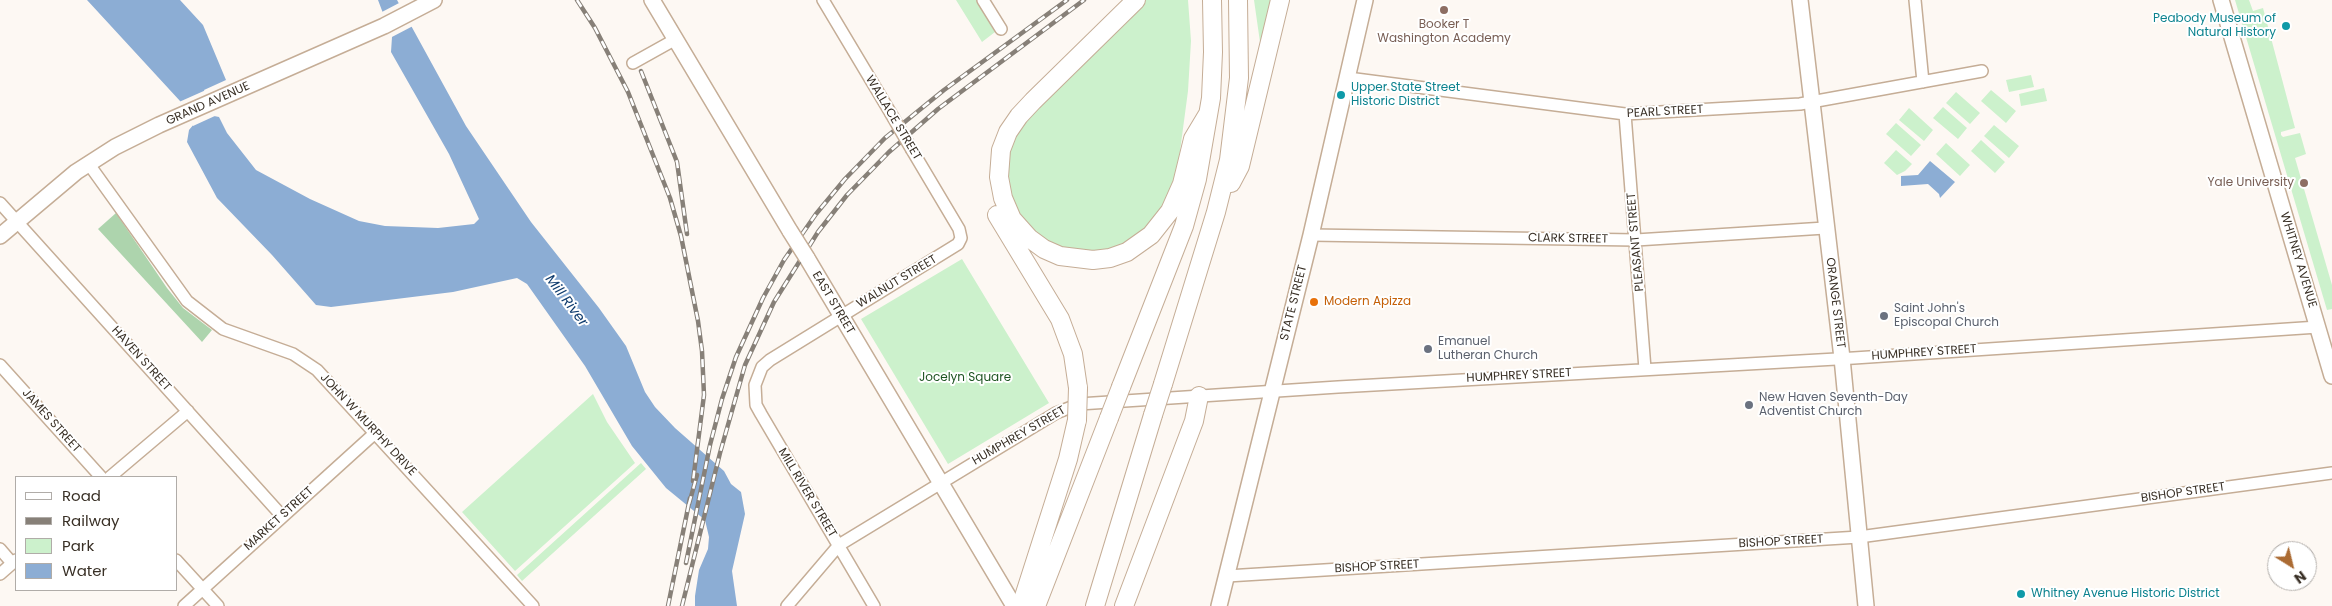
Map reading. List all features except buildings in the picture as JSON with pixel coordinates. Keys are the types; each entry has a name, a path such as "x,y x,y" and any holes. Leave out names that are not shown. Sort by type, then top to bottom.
{"highway":[{"path":"1028,602 1077,420 1078,388 1073,354 1060,319 995,210 989,190 988,161 997,132 1011,109 1121,0"},
{"path":"1136,0 1033,101 1011,127 1001,150 999,170 1003,198 1012,218 1029,238 1044,249 1060,256 1093,260 1110,258 1127,252 1151,235 1170,211 1182,184 1193,140 1208,114"},
{"path":"1028,602 1109,418 1186,219 1197,179 1208,114 1213,52 1212,0"},
{"path":"1095,606 1220,199 1237,105 1240,51 1238,0"},
{"path":"1220,199 1240,166 1280,0"},
{"path":"1124,606 1194,421 1199,396"}],"main road":[{"name":"GRAND AVENUE","path":"0,236 88,164 128,140 384,26 434,0"},
{"name":"EAST STREET","path":"652,0 1014,606"},
{"name":"STATE STREET","path":"1219,606 1311,235 1365,0"},
{"name":"ORANGE STREET","path":"1800,0 1825,228 1842,358 1866,606"},
{"name":"WHITNEY AVENUE","path":"2221,0 2332,376"}],"street":[{"name":"WALLACE STREET","path":"823,0 959,229 961,238"},
{"path":"984,0 1001,29"},
{"path":"1915,0 1923,82"},
{"path":"633,63 676,39"},
{"name":"PEARL STREET","path":"1348,78 1625,114 1812,102 1982,71"},
{"name":"PLEASANT STREET","path":"1625,114 1646,369"},
{"name":"JOHN W MURPHY DRIVE","path":"88,164 187,301 223,329 247,339 277,347 307,362 324,376 533,606"},
{"name":"HAVEN STREET","path":"0,203 282,516"},
{"name":"CLARK STREET","path":"1311,235 1636,240 1825,228"},
{"name":"WALNUT STREET","path":"758,376 762,367 770,360 954,248 961,238"},
{"name":"HUMPHREY STREET","path":"787,606 839,545 1071,406 1272,391 1842,358 2318,327"},
{"name":"JAMES STREET","path":"0,365 100,476"},
{"name":"MILL RIVER STREET","path":"758,376 754,394 756,405 874,606"},
{"path":"111,476 188,411"},
{"name":"MARKET STREET","path":"184,606 376,433"},
{"name":"BISHOP STREET","path":"1227,576 1859,538 2332,473"},
{"path":"0,549 14,561 0,574"},
{"path":"178,562 218,606"}],"green space":[{"path":"956,0 976,0 995,32 982,42"},
{"path":"1146,0 1188,0 1191,41 1188,91 1178,166 1170,190 1160,211 1145,231 1125,245 1102,252 1058,248 1041,239 1021,219 1011,202 1006,179 1011,143 1019,127"},
{"path":"1254,0 1276,0 1267,29 1260,42"},
{"path":"2235,0 2249,0 2253,11 2263,8 2295,128 2281,132 2281,135 2283,137 2300,133 2306,154 2295,158 2332,285 2332,309 2327,310"},
{"path":"2031,75 2034,87 2009,92 2006,80"},
{"path":"2044,88 2047,101 2021,106 2019,94"},
{"path":"1991,90 2016,111 2006,123 1981,101"},
{"path":"1956,92 1980,113 1970,124 1946,103"},
{"path":"1943,107 1967,128 1958,139 1933,118"},
{"path":"1909,108 1933,130 1924,141 1899,120"},
{"path":"1896,123 1921,145 1911,156 1886,134"},
{"path":"1994,125 2019,146 2009,158 1984,136"},
{"path":"1981,140 2005,162 1995,173 1971,151"},
{"path":"1946,143 1970,165 1960,176 1936,154"},
{"path":"1896,150 1912,164 1905,171 1897,175 1884,163"},
{"path":"116,213 167,288 183,308 212,330 202,342 98,229"},
{"name":"Jocelyn Square","path":"962,259 1049,403 948,464 861,319"},
{"path":"593,394 607,422 635,463 515,571 462,512"},
{"path":"641,463 646,469 522,581 517,575"}],"water":[{"name":"Mill River","path":"87,0 180,0 203,25 226,80 204,90 214,116 219,117 227,133 256,170 310,199 359,221 385,226 438,228 474,224 479,219 449,154 391,52 392,37 378,0 397,0 466,126 531,222 599,308 626,346 645,392 655,407 675,428 724,471 731,484 741,492 745,514 732,571 737,606 695,606 699,570 708,549 709,537 705,520 666,488 632,446 585,366 527,284 517,278 453,292 331,307 316,305 272,255 217,198 187,142 189,130 194,124 180,101"},
{"path":"1930,161 1955,182 1940,198 1939,194 1928,184 1901,186 1901,176 1918,175"}],"pier":[{"path":"401,2 413,26 390,38 380,13"},
{"path":"206,90 217,115 193,126 179,102"}],"railway":[{"path":"577,0 595,28 628,92 670,198 681,236 702,351 704,395 693,481"},
{"path":"686,563 710,445 722,399 736,357 763,298 784,260 816,214 845,179 885,138 944,90 1067,0"},
{"path":"682,606 720,453 745,365 774,302 818,232 847,195 889,152 938,109 1084,0"},
{"path":"641,71 677,162 687,234"},
{"path":"689,504 697,475"},
{"path":"668,606 690,498"}],"place":[{"name":"Booker T Washington Academy","path":"1444,10"},
{"name":"Peabody Museum of Natural History","path":"2286,26"},
{"name":"Upper State Street Historic District","path":"1341,95"},
{"name":"Yale University","path":"2304,183"},
{"name":"Modern Apizza","path":"1314,302"},
{"name":"Saint John's Episcopal Church","path":"1884,316"},
{"name":"Emanuel Lutheran Church","path":"1428,349"},
{"name":"New Haven Seventh-Day Adventist Church","path":"1749,405"},
{"name":"Whitney Avenue Historic District","path":"2021,594"}]}
